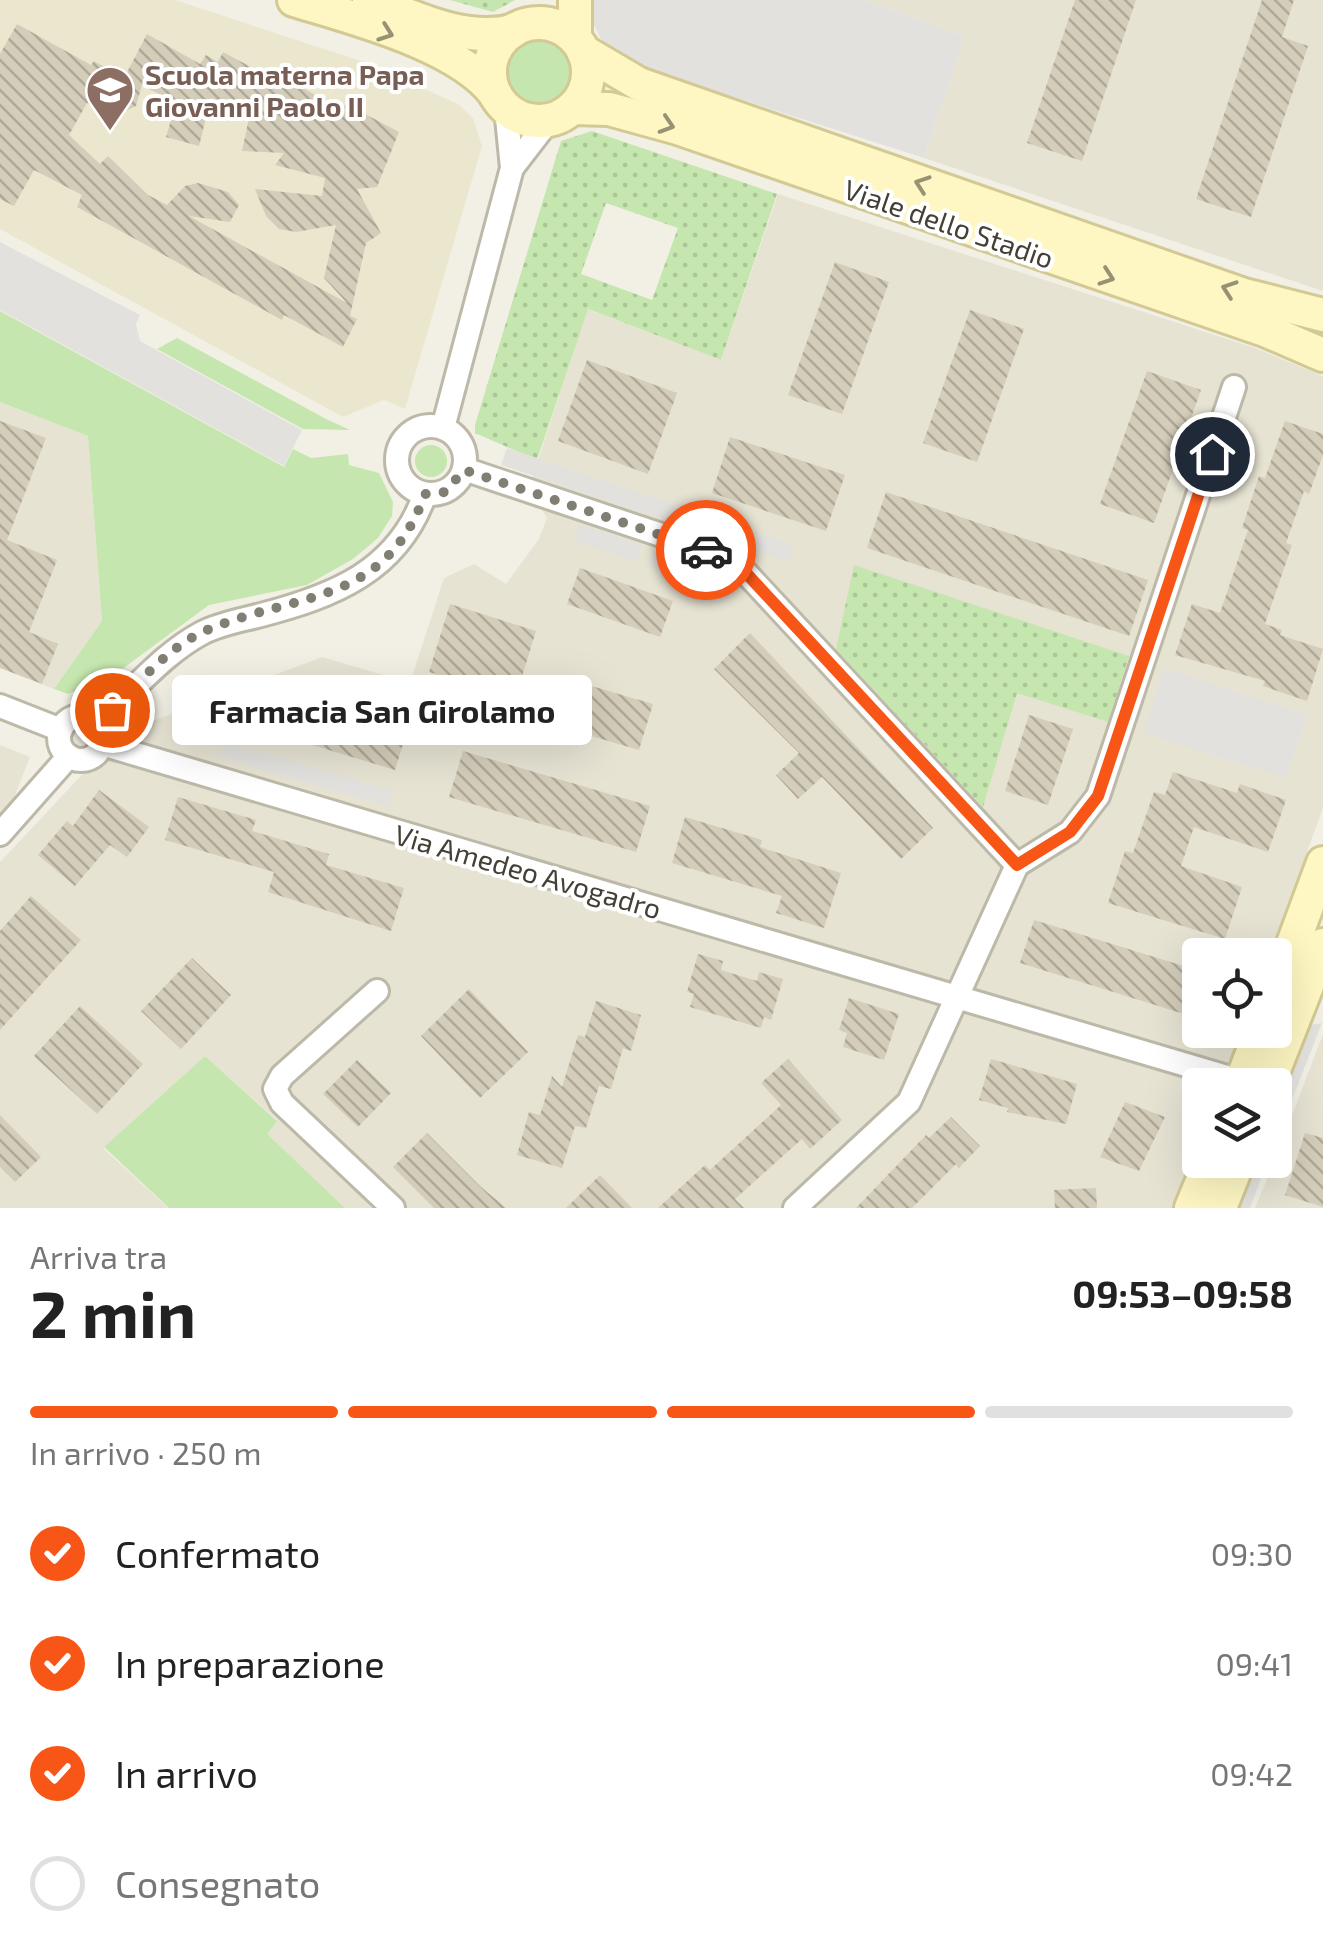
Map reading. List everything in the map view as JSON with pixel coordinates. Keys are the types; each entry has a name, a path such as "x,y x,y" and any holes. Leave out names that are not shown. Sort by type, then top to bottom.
{"street":[{"name":"Viale dello Stadio","path":"294,0 446,56 472,70 501,102 533,121 609,108 678,128 1264,330 1323,355"},
{"name":"Viale dello Stadio","path":"369,0 457,31 498,34 529,19 561,28 579,45 639,84 1244,295 1323,314"},
{"path":"512,168 586,88 575,0"},
{"path":"443,428 512,168 492,60 529,19"},
{"path":"795,1208 909,1102 1017,865 1070,832 1098,796 1234,387"},
{"path":"421,428 443,428 463,450 464,470 445,492 425,494 406,483 397,463 398,452 411,433 421,428"},
{"path":"464,470 733,559 1017,865"},
{"path":"100,733 73,717 61,730 61,746 69,756 88,759 100,733 173,651 205,631 310,602 344,589 377,568 417,518 425,494"},
{"path":"0,706 61,730"},
{"name":"Via Amedeo Avogadro","path":"100,733 1198,1068"},
{"path":"0,834 69,756"},
{"path":"1292,946 1323,863"},
{"path":"1259,1068 1323,945"},
{"path":"377,991 282,1076 276,1089 282,1103 392,1208"},
{"path":"1192,1208 1203,1178"},
{"path":"1220,1208 1231,1178"}],"shaded area":[{"name":"Scuola materna Papa Giovanni Paolo II","path":"0,0 175,0 364,62 458,104 473,118 482,146 405,409 384,400 343,417 0,229"},
{"path":"589,0 864,0 965,36 924,158 633,65 606,49 590,17"},
{"path":"864,0 1323,0 1323,291 924,158 965,36"},
{"path":"778,194 1255,348 1323,376 1323,808 1275,938 1182,938 1182,1048 1234,1048 1226,1068 1182,1068 1184,1178 1173,1208 345,1208 266,1134 277,1120 205,1056 103,1148 168,1208 0,1208 0,862 121,733 322,657 410,683 444,578 474,564 506,584 539,539 547,518 542,510 524,504 587,309 721,360"},
{"path":"0,242 140,315 136,324 140,341 302,430 284,466 0,310"},
{"path":"0,402 88,436 102,621 54,689 0,667"},
{"path":"507,448 794,545 789,562 501,465"},
{"path":"580,524 641,545 636,562 574,541"},
{"path":"654,549 716,570 710,587 649,566"},
{"path":"1164,668 1307,715 1286,778 1143,733"},
{"path":"226,742 394,791 389,807 221,757"},
{"path":"0,745 30,757 8,813 0,821"},
{"path":"1322,1023 1292,1100 1292,1068 1286,1068 1303,1026"},
{"path":"1323,1034 1323,1208 1255,1208 1268,1178 1292,1178 1292,1115"},
{"path":"1243,1178 1261,1178 1250,1208 1232,1208"}],"green space":[{"path":"450,0 515,0 493,12"},
{"path":"537,32 565,43 576,71 565,99 537,110 509,99 498,71 509,43"},
{"path":"592,131 777,194 721,360 588,309 537,460 475,433 475,425 561,141","holes":["606,203 678,228 652,300 581,274"]},
{"path":"0,311 284,467 293,449 311,458 348,454 349,465 379,473 393,502 392,516 378,538 353,559 307,585 209,605 114,675 68,694 54,689 102,621 88,436 0,402"},
{"path":"177,338 350,430 303,429 157,349"},
{"path":"431,445 442,450 447,461 442,472 431,477 420,472 415,461 420,450"},
{"path":"854,565 1129,656 1108,722 1017,693 983,807 836,649"},
{"path":"205,1056 277,1121 267,1134 345,1208 169,1208 104,1147"}],"building":[{"path":"1075,0 1136,0 1082,161 1027,143"},
{"path":"1262,0 1294,0 1282,37 1308,46 1251,217 1196,199"},
{"path":"17,24 91,65 94,61 124,78 147,34 200,64 206,55 218,62 223,52 275,80 278,74 342,110 346,104 399,132 377,187 357,189 381,233 366,243 350,316 357,319 343,347 284,315 282,320 77,207 82,195 34,170 14,206 0,199 0,54","holes":["142,85 176,103 166,137 199,146 211,98 249,118 242,151 284,153 275,165 325,178 322,196 255,189 266,216 279,229 296,232 336,225 324,278 347,303 189,216 230,222 239,205 228,192 198,183 185,186 167,205 148,195 108,156 100,164 69,135 87,103 123,112 136,106"]},
{"path":"835,262 889,282 842,414 788,395"},
{"path":"970,310 1024,329 977,462 923,443"},
{"path":"587,360 677,393 648,474 558,441"},
{"path":"1147,371 1201,390 1154,523 1100,504"},
{"path":"0,421 46,438 7,540 57,560 29,632 58,644 42,684 0,668"},
{"path":"1285,421 1323,434 1323,455 1309,494 1304,491 1286,543 1292,545 1265,624 1282,630 1280,635 1323,649 1307,701 1263,686 1265,681 1175,655 1192,604 1220,613 1248,530 1242,528 1259,476 1265,478"},
{"path":"730,437 845,475 826,531 712,493"},
{"path":"886,492 1148,580 1129,636 867,548"},
{"path":"580,568 673,601 660,637 567,604"},
{"path":"450,604 536,631 515,699 429,672"},
{"path":"750,633 933,828 901,859 822,777 798,799 776,775 799,753 714,669"},
{"path":"330,676 416,703 395,770 309,744"},
{"path":"578,682 653,704 639,750 564,728"},
{"path":"1029,715 1073,729 1048,805 1005,791"},
{"path":"463,751 650,806 636,852 449,797"},
{"path":"1173,772 1237,793 1240,784 1286,800 1268,852 1194,827 1181,866 1242,887 1225,938 1108,903 1125,851 1133,853 1154,792 1165,795"},
{"path":"99,790 149,827 127,857 110,845 75,886 38,855 67,821 73,826"},
{"path":"178,797 256,820 252,831 329,854 326,865 404,888 391,931 268,892 274,872 165,840"},
{"path":"685,817 762,840 760,847 841,873 824,928 776,913 782,896 672,863"},
{"path":"31,896 81,940 0,1030 0,931"},
{"path":"1034,920 1182,965 1182,1013 1020,963"},
{"path":"698,954 723,961 721,970 757,981 759,972 783,979 771,1020 764,1017 761,1028 690,1007 694,994 687,992"},
{"path":"192,958 231,995 181,1049 141,1011"},
{"path":"469,989 528,1052 480,1098 421,1036"},
{"path":"849,998 899,1014 884,1060 843,1047 847,1033 839,1030"},
{"path":"596,1001 641,1015 631,1051 623,1048 611,1089 599,1086 586,1128 575,1126 562,1168 517,1155 529,1112 540,1115 552,1076 562,1087 578,1035 585,1037"},
{"path":"80,1006 143,1064 97,1114 34,1056"},
{"path":"788,1059 842,1120 810,1149 802,1139 735,1199 744,1208 658,1208 705,1165 710,1170 781,1105 761,1083"},
{"path":"991,1059 1077,1084 1066,1124 1007,1112 1008,1108 979,1100"},
{"path":"357,1060 391,1093 358,1127 323,1094"},
{"path":"1125,1102 1165,1117 1139,1171 1100,1157"},
{"path":"0,1115 41,1157 15,1182 0,1167"},
{"path":"951,1117 980,1146 959,1168 956,1164 912,1208 856,1208 926,1135 929,1138"},
{"path":"427,1133 506,1208 434,1208 393,1167"},
{"path":"1305,1133 1323,1138 1323,1207 1285,1195"},
{"path":"600,1175 632,1208 566,1208"},
{"path":"1096,1188 1097,1208 1055,1208 1054,1190"}],"way so far":[{"path":"112,710 173,651 205,631 310,602 344,589 377,568 417,518 425,494 445,492 464,470 706,550"}],"place":[{"name":"Scuola materna Papa Giovanni Paolo II","path":"110,132"},
{"name":"Farmacia San Girolamo","path":"112,710"}],"route":[{"path":"706,550 733,559 1017,865 1070,832 1098,796 1212,454"}]}
